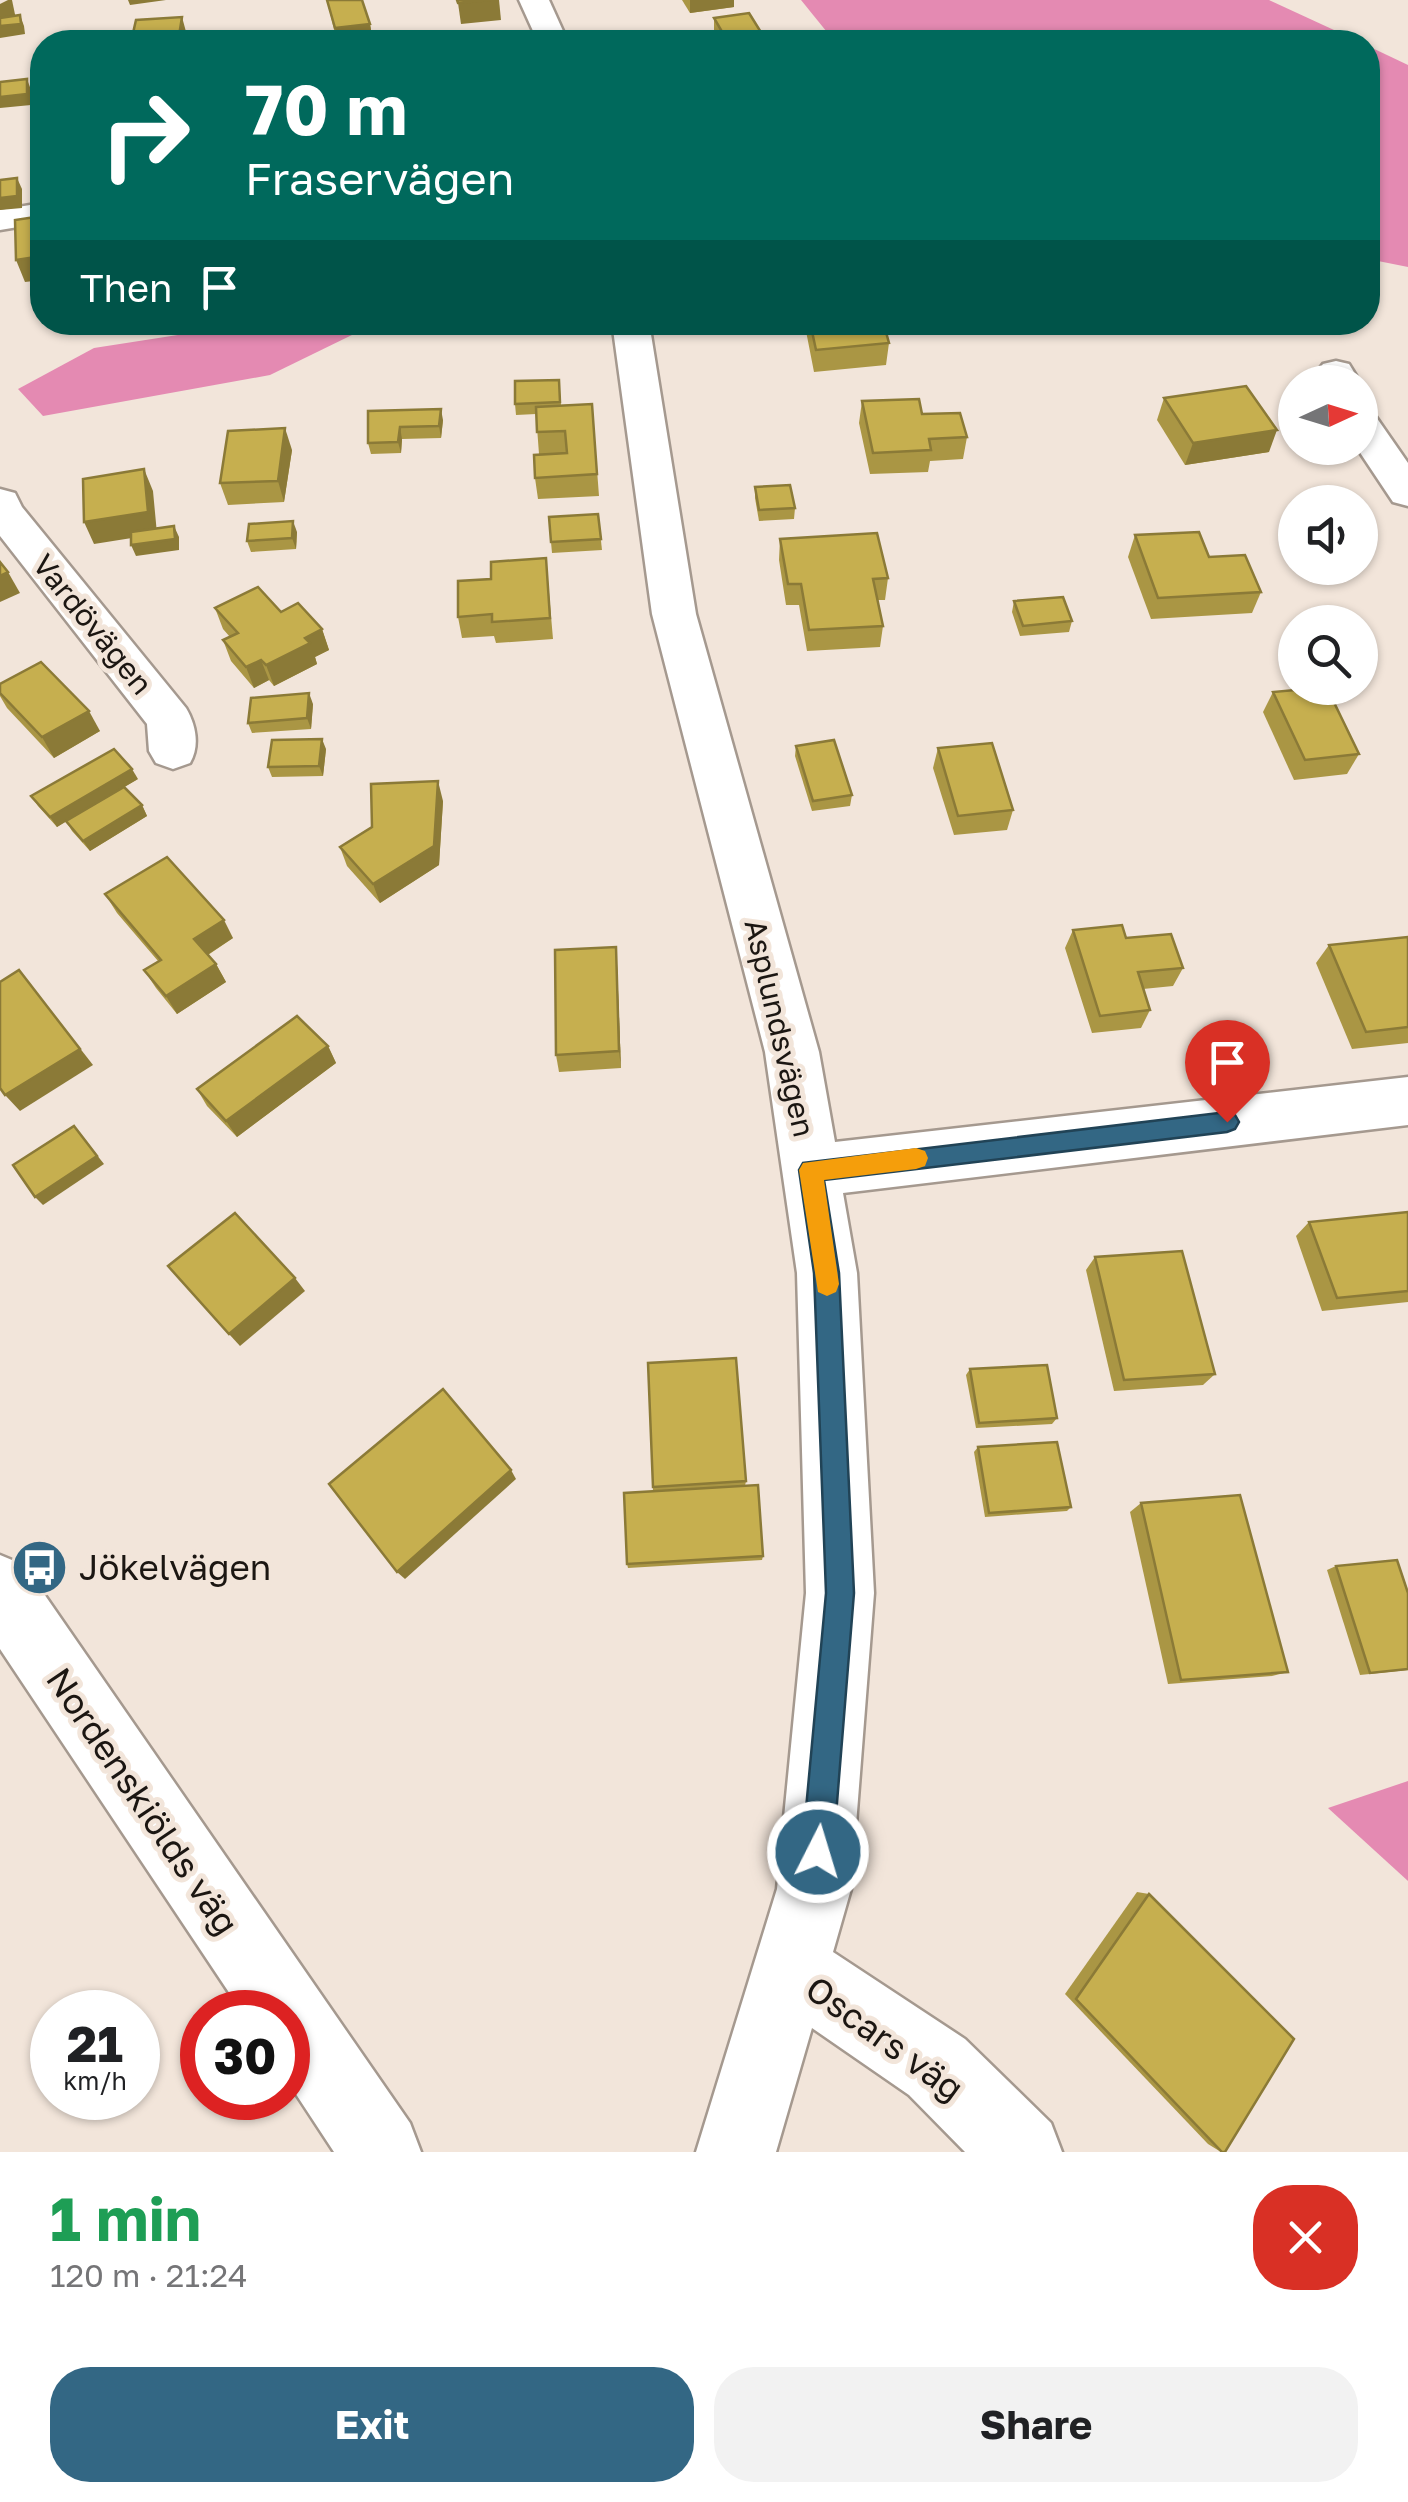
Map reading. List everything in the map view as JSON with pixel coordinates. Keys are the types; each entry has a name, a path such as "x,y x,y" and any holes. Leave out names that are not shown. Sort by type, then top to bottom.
{"street":[{"path":"534,0 548,30"},
{"path":"0,220 30,214"},
{"name":"Asplundsvägen","path":"632,335 674,614 792,1052 826,1273 840,1593 814,1889 736,2152"},
{"path":"1378,449 1408,493"},
{"name":"Vardövägen","path":"0,502 2,510 170,720 173,751"},
{"path":"811,1170 1408,1101"},
{"name":"Nordenskiölds väg","path":"0,1589 271,1990"},
{"name":"Oscars väg","path":"790,1968 937,2068 1022,2152"},
{"name":"Nordenskiölds väg","path":"310,2047 381,2152"}],"shaded area":[{"path":"801,0 1269,0 1334,30 825,30"},
{"path":"1380,52 1408,65 1408,267 1380,261"},
{"path":"178,335 352,335 270,375 43,416 18,389 94,348"},
{"path":"1408,1781 1408,1881 1328,1808"}],"building":[{"path":"327,0 362,0 370,24 335,28"},
{"path":"749,13 760,30 721,30 714,18"},
{"path":"20,15 21,24 0,26 0,18"},
{"path":"182,17 180,30 134,30 136,20"},
{"path":"27,79 27,94 0,97 0,82"},
{"path":"17,178 17,196 0,198 0,180"},
{"path":"30,218 30,258 16,260 15,220"},
{"path":"813,335 887,335 889,343 816,350"},
{"path":"559,380 560,402 515,404 515,381"},
{"path":"1246,386 1277,430 1193,443 1164,398"},
{"path":"919,399 922,414 960,413 967,437 929,439 931,450 873,453 862,401"},
{"path":"592,404 597,474 535,478 534,455 567,453 565,431 537,432 536,407"},
{"path":"441,409 439,426 400,427 398,442 368,443 368,411"},
{"path":"285,428 278,481 220,483 228,431"},
{"path":"144,469 148,512 84,522 83,479"},
{"path":"790,485 795,508 759,510 755,487"},
{"path":"598,514 601,539 551,542 549,517"},
{"path":"293,521 292,538 247,541 249,524"},
{"path":"174,526 175,539 131,545 131,532"},
{"path":"1199,532 1209,557 1245,555 1261,592 1158,598 1135,535"},
{"path":"877,533 888,578 873,579 883,626 809,630 801,584 788,584 780,539"},
{"path":"546,558 550,618 492,622 492,614 458,617 458,581 491,579 491,562"},
{"path":"258,587 281,612 298,603 322,629 305,638 310,643 266,665 261,660 246,667 223,640 238,633 215,608"},
{"path":"1063,597 1072,621 1023,626 1014,601"},
{"path":"41,662 89,711 42,737 0,693 0,684"},
{"path":"309,693 307,718 248,723 251,698"},
{"path":"1279,705 1335,705 1359,754 1305,760"},
{"path":"322,739 319,766 268,767 272,740"},
{"path":"834,740 852,795 813,801 796,746"},
{"path":"992,743 1013,810 958,816 938,748"},
{"path":"114,749 132,769 50,817 31,796"},
{"path":"438,781 434,846 373,884 340,847 372,827 371,784"},
{"path":"124,787 142,805 83,841 66,821"},
{"path":"167,857 224,920 194,939 216,964 166,996 144,970 161,960 105,894"},
{"path":"1122,925 1126,938 1171,934 1183,968 1138,972 1150,1010 1100,1016 1073,930"},
{"path":"1408,937 1408,1027 1366,1032 1329,945"},
{"path":"616,947 619,1051 556,1055 555,950"},
{"path":"19,970 80,1049 5,1095 0,1088 0,982"},
{"path":"297,1016 328,1046 226,1121 197,1089"},
{"path":"74,1126 97,1156 35,1197 13,1165"},
{"path":"1408,1212 1408,1291 1337,1298 1309,1222"},
{"path":"235,1213 295,1278 229,1334 168,1266"},
{"path":"1182,1251 1215,1374 1124,1380 1095,1257"},
{"path":"736,1358 746,1481 653,1487 648,1363"},
{"path":"1047,1365 1057,1418 979,1423 970,1369"},
{"path":"443,1389 511,1470 397,1572 329,1484"},
{"path":"1057,1442 1071,1507 989,1513 978,1447"},
{"path":"758,1485 763,1556 627,1564 624,1493"},
{"path":"1240,1495 1288,1672 1181,1680 1141,1503"},
{"path":"1397,1560 1408,1593 1408,1669 1370,1673 1336,1566"},
{"path":"1149,1894 1294,2039 1225,2152 1076,1999"}],"slow traffic":[{"path":"827,1284 811,1170 916,1158"}],"place":[{"name":"Jökelvägen","path":"40,1567"}],"route":[{"path":"818,1852 840,1593 826,1273 811,1170 1227,1122"}]}
